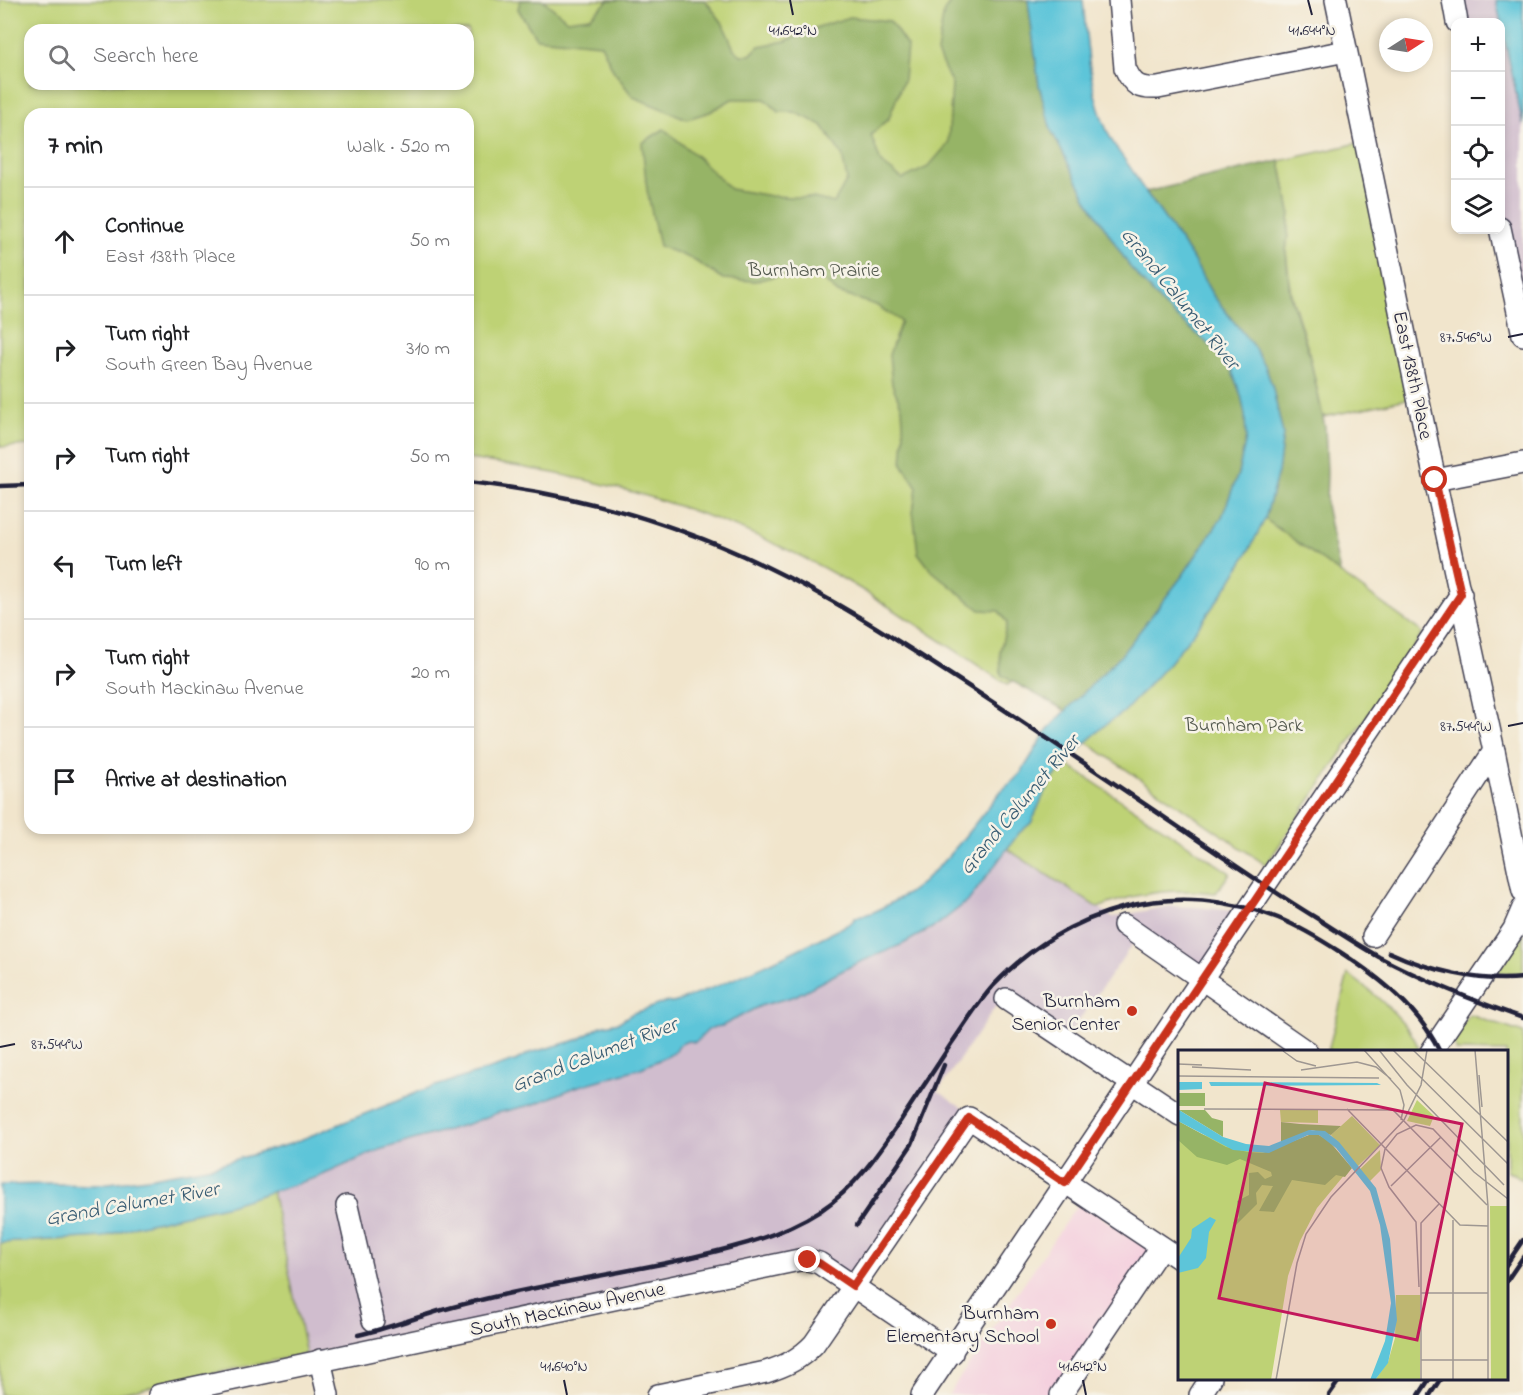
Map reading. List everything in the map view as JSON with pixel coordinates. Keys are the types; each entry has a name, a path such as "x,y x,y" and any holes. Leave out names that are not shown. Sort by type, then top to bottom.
{"street":[{"path":"1119,0 1125,68 1135,85 1145,89 1346,51"},
{"name":"East 138th Place","path":"1336,0 1523,891"},
{"path":"1453,0 1456,18"},
{"path":"1501,234 1523,335"},
{"path":"1435,480 1523,463"},
{"path":"922,1395 1461,594"},
{"path":"1373,936 1494,752"},
{"path":"1432,1050 1514,929 1523,908"},
{"path":"1124,926 1305,1050"},
{"path":"1006,999 1178,1114"},
{"path":"658,1395 766,1372 782,1367 806,1353 969,1118 1178,1258"},
{"path":"347,1206 373,1320"},
{"path":"1061,1395 1161,1247"},
{"name":"South Mackinaw Avenue","path":"159,1395 799,1260 819,1263 952,1353"},
{"path":"320,1360 328,1395"},
{"path":"1200,1395 1209,1380"}],"shaded area":[{"path":"1453,0 1523,0 1523,323 1504,234 1505,18 1457,18"},
{"path":"1007,849 1113,917 1170,906 1243,912 1198,981 1136,939 1067,1037 1004,994 938,1091 969,1112 852,1283 820,1261 306,1354 272,1191 318,1177 379,1150 497,1113 535,1104 576,1087 641,1068 668,1056 676,1051 680,1044 688,1041 695,1042 714,1027 722,1026 760,1006 795,996 937,925 983,883"},
{"name":"Burnham Elementary School","path":"1079,1202 1153,1252 1057,1395 948,1395"}],"green space":[{"name":"Burnham Prairie","path":"0,0 1026,0 1026,679 1007,685 847,581 803,557 711,517 615,487 517,466 474,460 474,108 24,108 24,445 0,447"},
{"path":"520,0 543,0 567,20 590,17 609,0 705,0 722,22 734,49 741,55 750,55 759,46 786,41 818,27 850,17 890,21 907,46 904,79 889,118 871,135 881,163 903,179 928,167 948,144 952,85 937,53 944,11 952,0 1028,0 1039,85 1051,130 1088,201 1130,267 1165,307 1216,350 1231,369 1246,415 1246,438 1238,474 1222,517 1183,575 1122,654 1066,711 1001,675 1000,651 1007,623 999,611 980,610 931,570 918,553 913,511 917,487 902,464 904,437 902,408 892,384 889,355 901,321 876,305 838,293 817,275 782,275 755,281 723,279 692,259 659,246 647,190 642,143 664,129 701,160 730,189 771,196 813,198 834,203 847,180 842,155 822,125 794,112 779,112 765,99 732,99 710,112 687,119 633,97 613,70 601,44 536,38 518,9"},
{"path":"1359,143 1412,398 1323,417 1309,353 1291,294 1286,252 1290,212 1280,161"},
{"path":"1280,161 1290,212 1286,252 1290,294 1309,353 1325,427 1326,505 1340,573 1265,519 1278,472 1283,434 1272,385 1265,366 1253,346 1212,294 1191,256 1146,192"},
{"name":"Burnham Park","path":"1265,519 1423,633 1266,865 1086,742 1124,712 1195,631 1227,587"},
{"path":"1065,763 1230,873 1216,893 1171,891 1127,898 1098,908 1007,849 1019,833 1031,823 1043,796"},
{"path":"1523,931 1523,974 1497,973"},
{"path":"1348,974 1400,1019 1409,1030 1419,1050 1328,1050"},
{"path":"1470,1015 1523,1033 1523,1180 1508,1171 1508,1050 1456,1050 1450,1038"},
{"path":"272,1191 306,1354 111,1395 0,1395 0,1243 103,1237 136,1226 229,1205"}],"water":[{"name":"Grand Calumet River","path":"1028,0 1083,0 1093,85 1108,133 1140,184 1191,256 1212,294 1253,346 1265,366 1272,385 1283,434 1278,472 1265,519 1227,587 1168,664 1124,712 1105,725 1066,761 1043,796 1031,823 1019,833 969,900 937,925 903,944 853,965 795,996 760,1006 722,1026 714,1027 695,1042 688,1041 680,1044 676,1051 668,1056 641,1068 576,1087 535,1104 497,1113 379,1150 318,1177 229,1205 136,1226 103,1237 0,1243 0,1185 94,1185 148,1178 213,1166 290,1144 420,1091 515,1061 530,1053 580,1039 601,1026 619,1022 633,1013 665,1002 673,1003 696,994 786,955 851,923 855,918 874,912 907,894 939,866 1001,791 1021,773 1048,729 1122,654 1183,575 1222,517 1238,474 1246,438 1245,415 1241,395 1231,369 1216,350 1165,307 1130,267 1088,201 1051,130 1039,85"},
{"path":"1496,0 1523,0 1523,125 1505,42 1505,18 1500,18"}],"railway":[{"path":"474,483 545,494 621,512 696,536 767,567 859,617 948,673 1363,948 1396,966 1468,998 1523,1018"},
{"path":"0,486 24,485"},
{"path":"358,1335 489,1298 716,1252 752,1242 804,1220 833,1202 865,1170 976,1007 1007,972 1021,959 1053,937 1088,919 1125,907 1163,901 1202,900 1241,906 1286,922 1332,947 1384,983 1421,1021 1439,1050"},
{"path":"1389,952 1454,974 1489,979 1523,978"},
{"path":"857,1225 912,1144 944,1065"},
{"path":"1508,1262 1523,1240"},
{"path":"1508,1279 1523,1257"},
{"path":"1329,1395 1340,1380"},
{"path":"1419,1395 1429,1380"},
{"path":"1430,1395 1440,1380"}],"place":[{"name":"Burnham Senior Center","path":"1132,1011"},
{"name":"Burnham Elementary School","path":"1051,1324"}],"route":[{"path":"808,1260 819,1263 853,1286 969,1118 1065,1183 1461,594 1435,480"}]}
